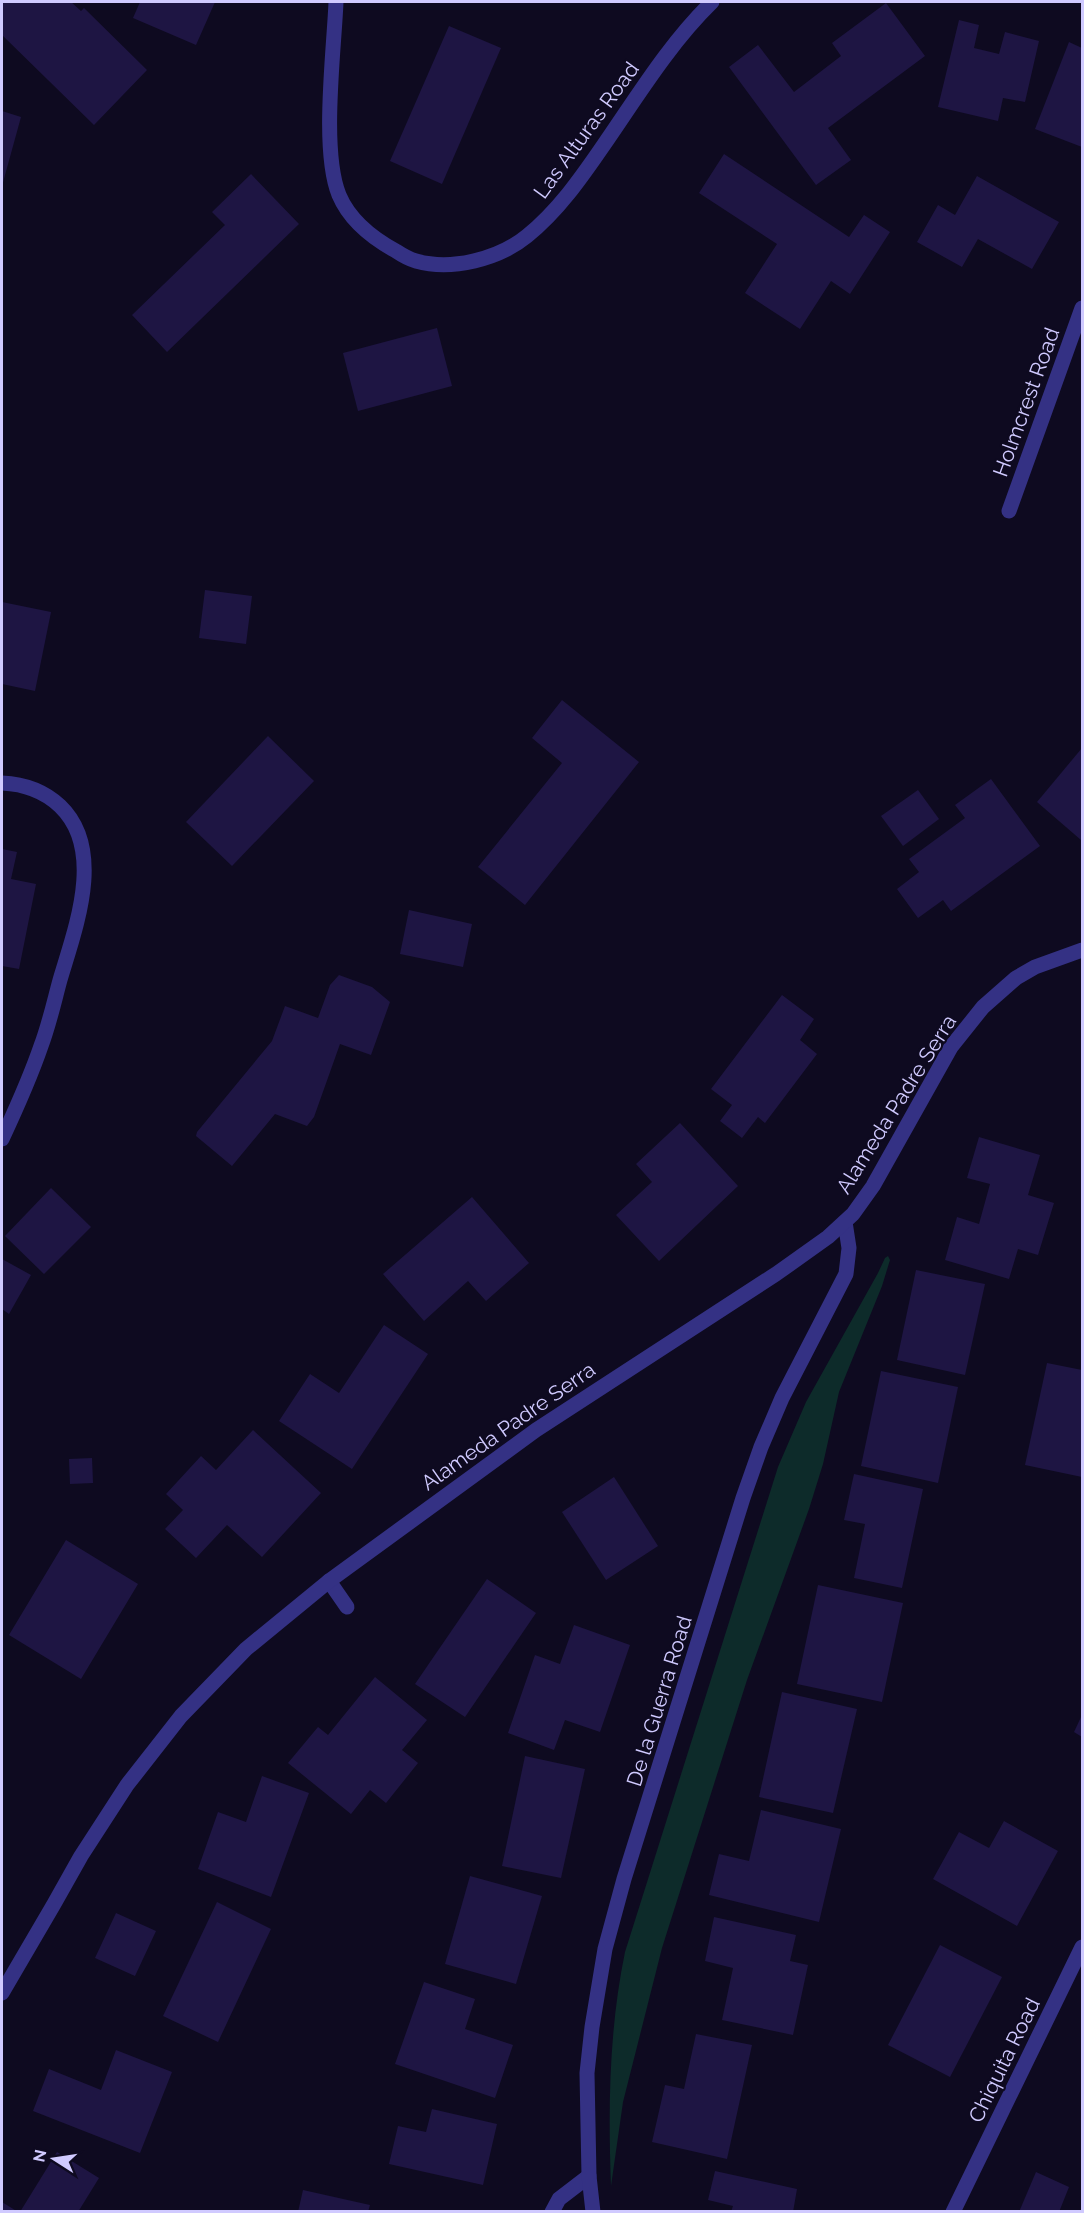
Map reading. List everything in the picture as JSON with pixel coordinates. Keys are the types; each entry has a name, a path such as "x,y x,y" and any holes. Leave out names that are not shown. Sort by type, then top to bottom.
{"street":[{"name":"Las Alturas Road","path":"336,2 330,120 333,170 339,194 349,213 380,243 414,261 435,265 457,264 495,254 525,237 551,214 584,173 669,51 712,2"},
{"name":"Holmcrest Road","path":"1009,511 1083,308"},
{"path":"2,783 38,790 67,813 82,847 84,885 77,921 42,1046 2,1139"},
{"name":"Alameda Padre Serra","path":"2,1993 81,1856 128,1785 168,1730 246,1649 328,1581 536,1430 776,1274 828,1237 860,1205 880,1176 951,1047 983,1007 1016,978 1035,967 1083,950"},
{"name":"De la Guerra Road","path":"592,2211 587,2073 591,2027 605,1949 624,1879 761,1447 800,1361 846,1274 849,1248 844,1222"},
{"path":"328,1581 347,1607"},
{"name":"Chiquita Road","path":"953,2211 1083,1947"},
{"path":"552,2211 559,2199 589,2176"}],"green space":[{"path":"888,1256 890,1260 882,1286 839,1392 823,1464 809,1509 747,1680 662,1948 623,2102 611,2186 611,2069 616,2010 625,1952 778,1467 806,1402"}],"building":[{"path":"2,2 71,2 81,11 84,8 147,70 94,125 2,35"},
{"path":"140,2 215,2 196,45 133,18"},
{"path":"886,3 925,56 828,128 851,160 816,185 729,67 758,45 794,92 841,56 832,43"},
{"path":"959,20 979,25 974,48 999,54 1005,32 1039,41 1025,102 1003,98 998,121 938,107"},
{"path":"449,26 501,48 442,184 390,161"},
{"path":"1069,42 1082,48 1082,147 1035,129"},
{"path":"2,111 21,117 2,186"},
{"path":"724,154 849,237 864,215 890,232 850,294 831,281 800,329 745,293 777,244 699,193"},
{"path":"251,174 299,224 167,352 132,315 225,225 212,212"},
{"path":"977,176 1059,222 1032,269 978,239 962,267 917,242 938,205 955,215"},
{"path":"437,328 452,386 358,411 343,353"},
{"path":"205,590 252,596 246,644 199,638"},
{"path":"2,602 51,612 35,691 2,684"},
{"path":"562,700 639,762 525,905 478,867 562,763 532,738"},
{"path":"268,736 314,781 232,866 186,822"},
{"path":"1082,748 1082,838 1081,840 1037,802"},
{"path":"991,779 1040,846 951,911 943,900 918,918 897,889 919,872 909,859 965,818 955,805"},
{"path":"918,790 939,819 903,846 881,816"},
{"path":"2,849 17,852 11,879 36,884 19,969 2,966"},
{"path":"409,910 472,924 463,967 400,954"},
{"path":"339,975 372,987 390,1002 371,1055 340,1044 314,1117 307,1126 275,1114 232,1166 196,1136 197,1132 272,1041 285,1006 318,1018 330,985"},
{"path":"782,995 814,1019 800,1040 817,1054 765,1123 758,1117 742,1138 720,1121 732,1105 711,1089"},
{"path":"680,1123 738,1186 659,1261 616,1215 652,1182 636,1164"},
{"path":"979,1137 1040,1155 1028,1195 1054,1203 1038,1255 1018,1249 1009,1279 945,1260 957,1217 979,1224 990,1184 967,1178"},
{"path":"51,1188 91,1227 44,1274 5,1236"},
{"path":"472,1197 529,1263 486,1301 468,1281 424,1321 383,1274"},
{"path":"2,1259 31,1275 9,1314 2,1309"},
{"path":"916,1270 985,1284 965,1375 897,1360"},
{"path":"384,1325 428,1354 352,1469 279,1421 310,1374 339,1393"},
{"path":"1047,1363 1082,1370 1082,1477 1025,1465"},
{"path":"881,1371 958,1387 938,1483 861,1466"},
{"path":"253,1430 321,1493 262,1557 227,1525 196,1558 165,1529 183,1510 166,1494 201,1456 216,1470"},
{"path":"92,1458 93,1483 70,1484 69,1459"},
{"path":"854,1474 923,1489 902,1588 854,1578 865,1524 844,1520"},
{"path":"614,1477 658,1546 606,1580 562,1512"},
{"path":"66,1540 138,1584 81,1679 9,1635"},
{"path":"487,1579 536,1613 465,1717 415,1684"},
{"path":"818,1585 903,1603 882,1702 797,1684"},
{"path":"574,1625 630,1645 600,1732 565,1720 554,1750 508,1733 535,1655 560,1664"},
{"path":"375,1677 427,1720 402,1750 418,1763 386,1803 370,1790 351,1814 288,1763 318,1727 328,1735"},
{"path":"782,1692 857,1709 833,1813 759,1797"},
{"path":"1082,1715 1082,1737 1074,1732"},
{"path":"525,1756 585,1769 561,1878 502,1866"},
{"path":"262,1776 309,1793 271,1897 198,1869 218,1812 246,1822"},
{"path":"761,1810 841,1829 819,1922 709,1895 719,1854 749,1861"},
{"path":"1004,1821 1058,1851 1017,1926 933,1879 959,1832 989,1848"},
{"path":"470,1876 542,1896 516,1984 445,1964"},
{"path":"217,1902 271,1929 218,2042 163,2016"},
{"path":"116,1913 156,1931 135,1976 95,1958"},
{"path":"714,1917 796,1935 790,1961 808,1965 793,2035 722,2020 733,1968 705,1961"},
{"path":"940,1945 1002,1977 950,2077 888,2045"},
{"path":"424,1982 475,1999 465,2029 513,2045 495,2098 395,2064"},
{"path":"696,2034 752,2045 727,2159 652,2142 665,2085 684,2089"},
{"path":"116,2050 172,2072 140,2153 33,2111 49,2069 101,2090"},
{"path":"432,2109 497,2124 483,2185 389,2164 398,2126 426,2132"},
{"path":"57,2152 99,2178 78,2212 20,2212"},
{"path":"715,2171 797,2189 793,2212 731,2212 733,2206 708,2200"},
{"path":"1036,2172 1069,2187 1059,2212 1019,2212"},
{"path":"303,2190 370,2205 368,2212 298,2212"},
{"path":"2,2202 18,2212 2,2212"}]}
